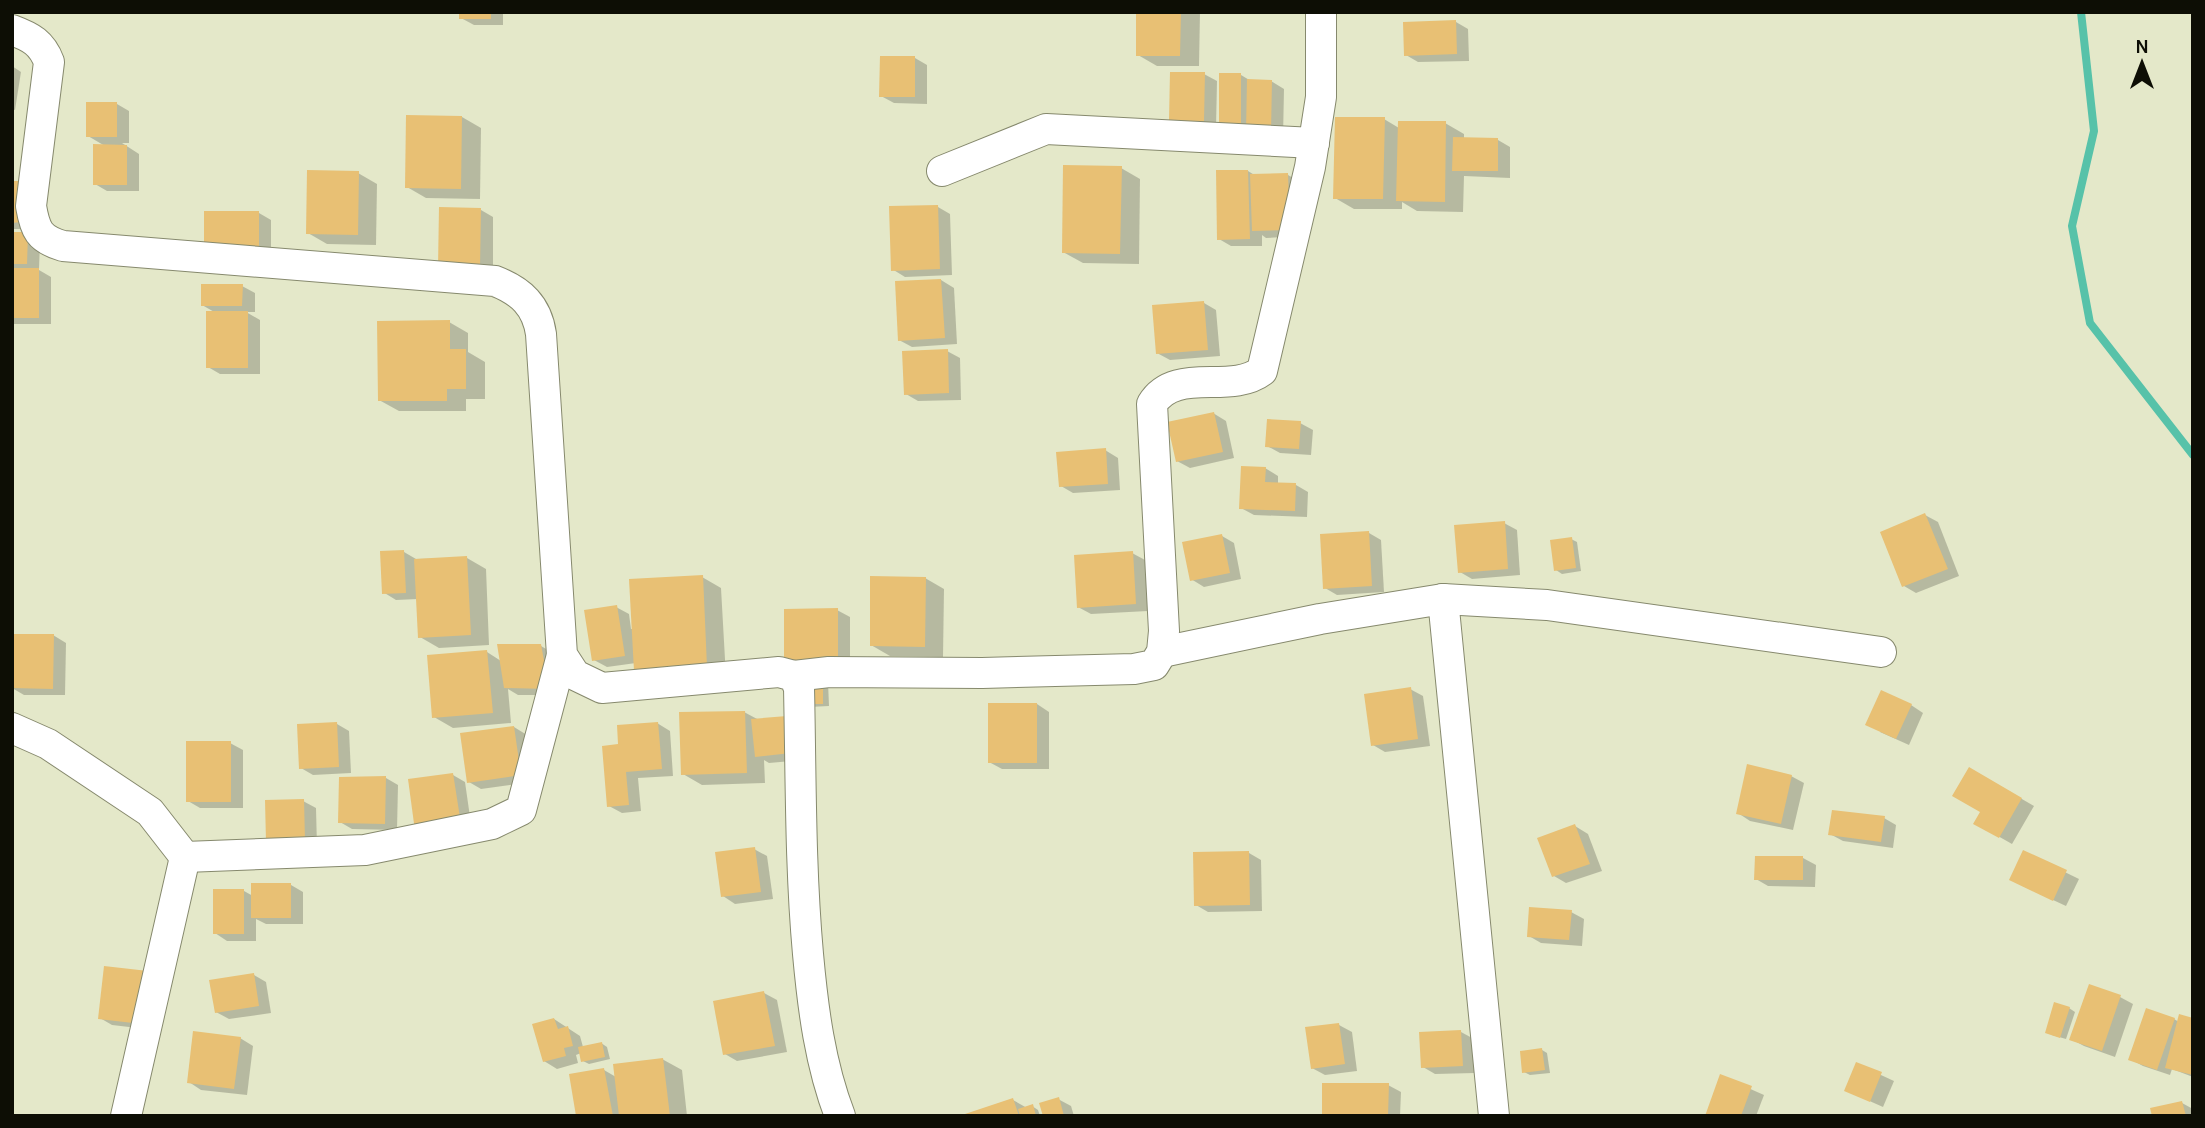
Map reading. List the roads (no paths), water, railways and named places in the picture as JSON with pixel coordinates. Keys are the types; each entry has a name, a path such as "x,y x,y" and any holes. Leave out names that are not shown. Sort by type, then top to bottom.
{"street":[{"path":"562,655 575,675 603,688 779,672 794,676 830,672 982,673 1133,669 1154,665 1162,652 1164,631 1152,404 1157,396 1171,386 1239,382 1251,379 1262,371 1314,143 1321,97 1321,12"},
{"path":"12,30 31,37 44,49 49,62 24,176 34,227 48,242 63,246 495,281 509,286 521,295 539,319 562,655 521,810 492,824 365,850 185,857"},
{"path":"942,171 1046,129 1314,143"},
{"path":"1162,652 1320,619 1443,599 1547,605 1881,652"},
{"path":"1443,599 1493,1116"},
{"path":"794,676 799,688 803,904 812,998 829,1088 840,1116"},
{"path":"12,728 48,744 150,812 185,857"},
{"path":"126,1116 185,857"}],"waterway":[{"path":"2081,12 2094,131 2072,226 2090,323 2193,455"}]}
